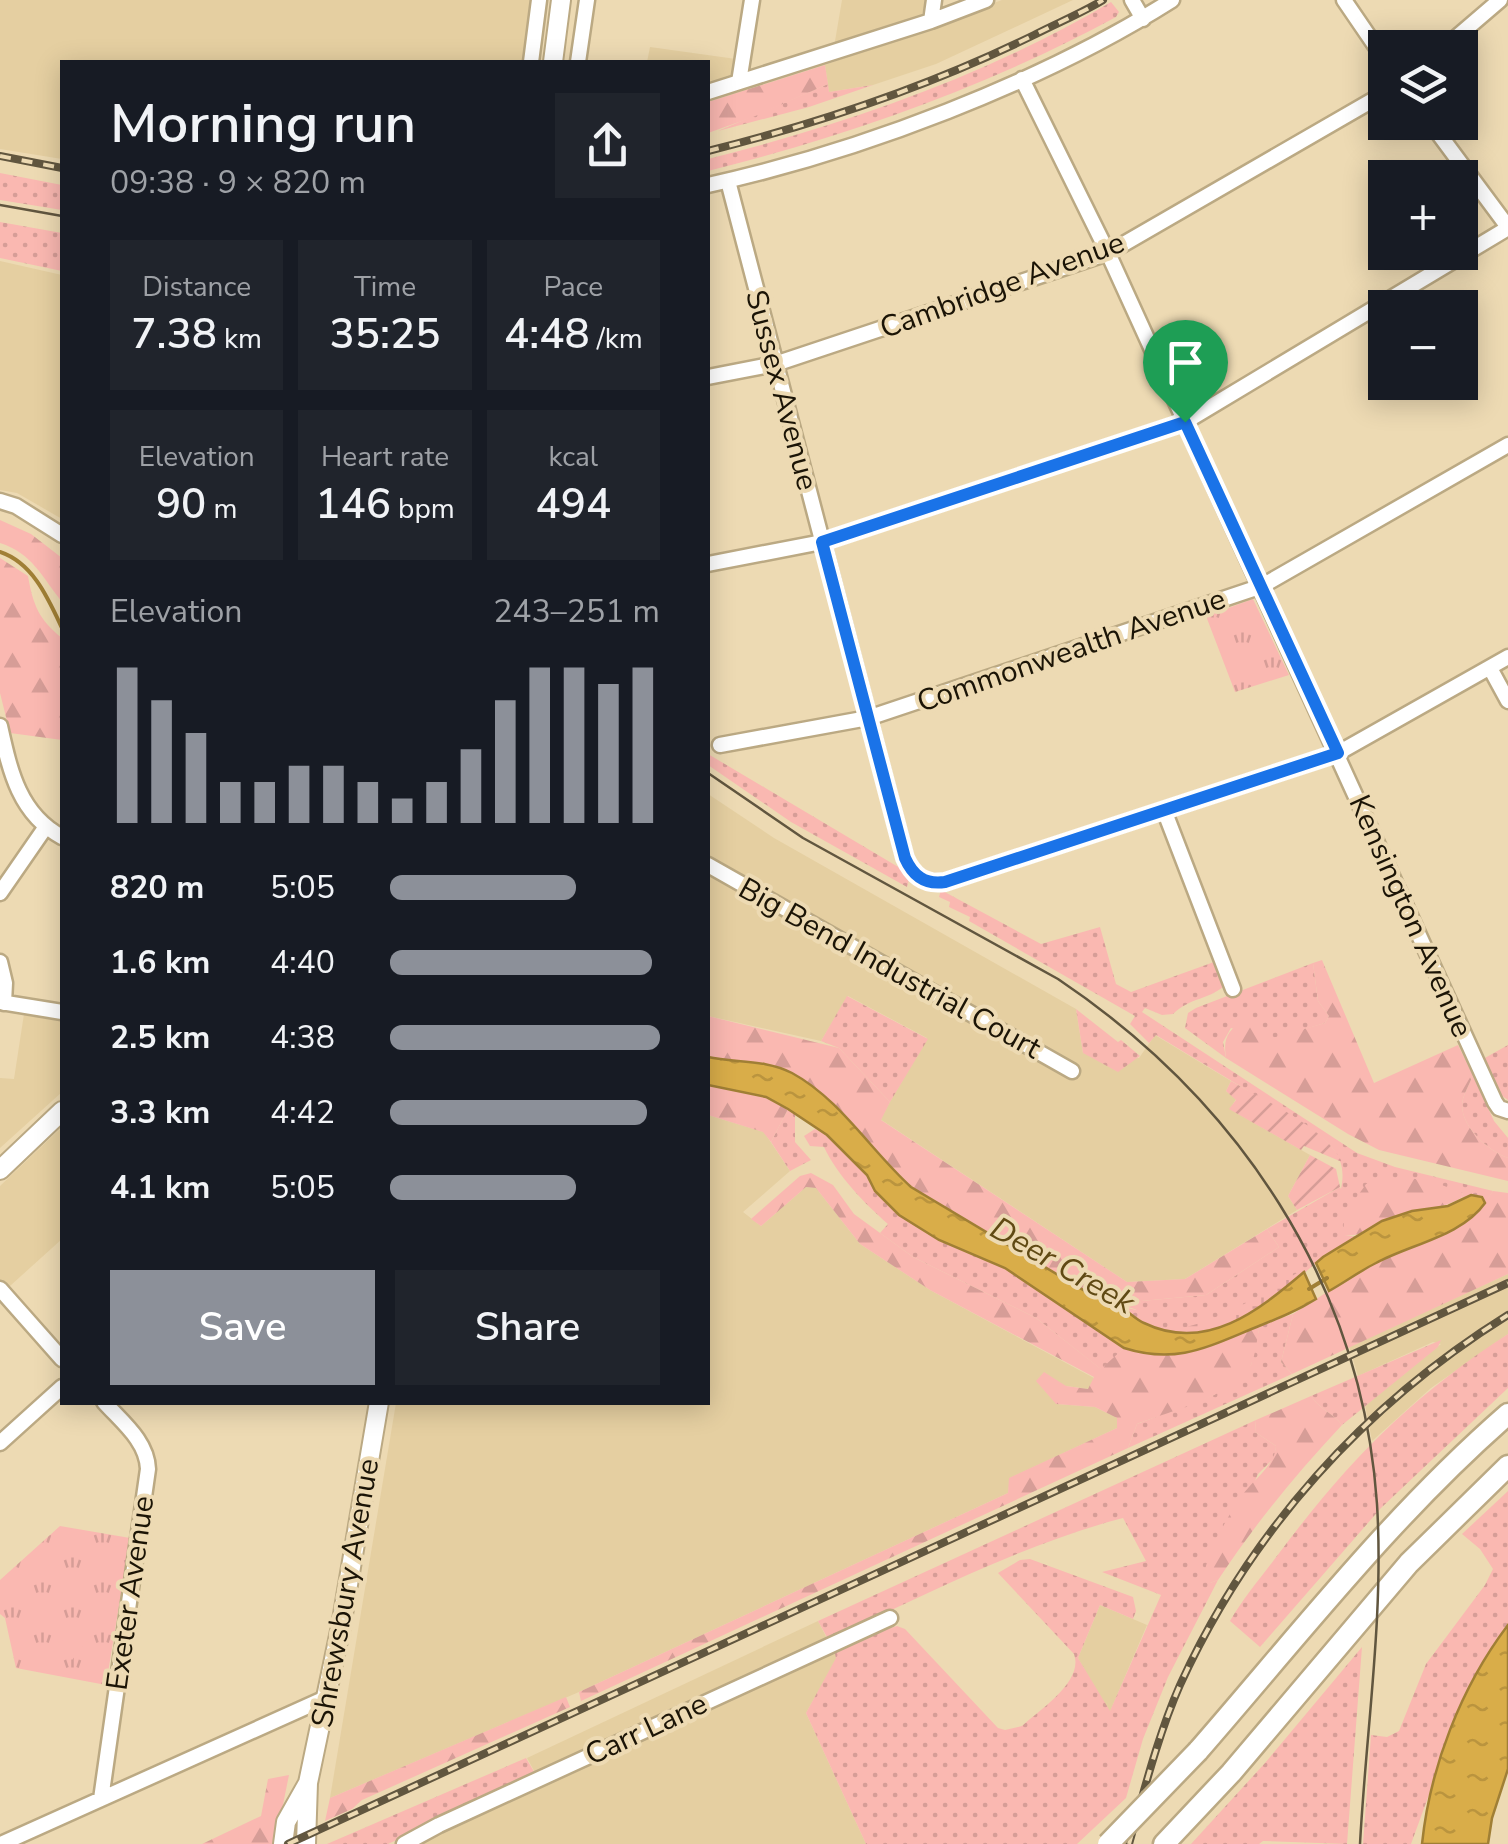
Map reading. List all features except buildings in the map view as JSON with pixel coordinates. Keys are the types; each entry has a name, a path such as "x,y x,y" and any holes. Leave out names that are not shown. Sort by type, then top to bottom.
{"highway":[{"path":"1108,1844 1198,1751 1351,1569 1508,1414"},
{"path":"1164,1844 1440,1530 1508,1466"}],"main road":[{"path":"553,60 561,0"},
{"path":"0,1170 60,1113"},
{"name":"Shrewsbury Avenue","path":"306,1844 308,1783 328,1697 378,1405"},
{"name":"Shrewsbury Avenue","path":"283,1844 286,1822 308,1783"}],"street":[{"path":"531,60 539,0"},
{"path":"578,60 587,0"},
{"path":"739,82 752,0"},
{"path":"931,21 934,0"},
{"path":"710,91 986,0"},
{"path":"1132,0 1143,19"},
{"path":"710,184 876,138 1022,79 1143,19 1172,0"},
{"path":"1344,0 1368,35"},
{"path":"1465,30 1500,0"},
{"name":"Kensington Avenue","path":"1022,79 1108,252 1494,1102 1508,1112"},
{"name":"Cambridge Avenue","path":"710,377 775,364 1108,252 1368,103"},
{"path":"710,564 822,542 1185,422 1508,227 1443,140"},
{"name":"Sussex Avenue","path":"728,180 905,858 914,874 926,882 945,882 1164,810"},
{"name":"Commonwealth Avenue","path":"720,745 868,718 1262,586 1508,445"},
{"path":"0,501 16,506 60,533"},
{"path":"1233,989 1164,810 1338,753 1508,657"},
{"path":"1490,668 1508,701"},
{"path":"1,734 22,800 46,828 60,836"},
{"path":"0,892 46,828"},
{"name":"Big Bend Industrial Court","path":"710,866 1072,1071"},
{"path":"0,962 5,983 2,1002 60,1012"},
{"path":"0,1289 60,1356"},
{"path":"0,1443 60,1389"},
{"name":"Exeter Avenue","path":"102,1799 148,1469 147,1457 134,1434 107,1405"},
{"name":"Carr Lane","path":"404,1844 456,1816 890,1618"},
{"path":"2,1844 328,1697"}],"shaded area":[{"path":"0,0 535,0 526,60 60,60 60,159 0,149"},
{"path":"842,0 926,0 921,18 834,47"},
{"path":"1002,0 1073,0 936,64 873,85 829,92 825,65"},
{"path":"650,47 736,59 734,76 710,86 710,60 647,60"},
{"path":"0,261 60,275 60,518 17,493 0,490"},
{"path":"710,795 774,838 1076,1009 1083,1053 1139,1058 1155,1035 1231,1081 1226,1091 1236,1099 1230,1109 1310,1155 1288,1196 1297,1210 1185,1279 1127,1282 880,1119 927,1038 848,996 821,1041 710,1016"},
{"path":"24,1014 60,1019 60,1094 0,1148 0,1078 14,1079"},
{"path":"710,1116 764,1132 790,1171 743,1212 761,1226 806,1187 816,1188 860,1244 930,1290 1094,1378 1089,1389 1066,1386 1056,1404 1095,1407 1117,1418 1117,1428 1010,1478 1008,1493 579,1692 330,1798 396,1405 710,1405"},
{"path":"60,1129 60,1241 0,1295 0,1186"},
{"path":"1508,1274 1508,1334 1431,1388 1372,1441 1365,1405 1441,1344 1433,1342 1358,1376 1349,1346"},
{"path":"1100,1605 1147,1625 1109,1714 1078,1658"},
{"path":"818,1621 837,1658 806,1713 866,1844 415,1844 542,1785 527,1758"}],"green space":[{"path":"1111,2 1119,12 1068,42 917,107 710,170 710,158 915,95 1063,29"},
{"path":"825,65 828,84 710,132 710,101"},
{"path":"828,84 829,92 873,85 718,131"},
{"path":"0,173 60,185 60,210 0,200"},
{"path":"0,222 60,233 60,271 0,258"},
{"path":"0,520 31,534 60,556 60,599 28,559 0,543"},
{"path":"0,558 28,576 38,611 60,636 60,740 10,733 0,693"},
{"path":"1253,599 1289,675 1235,692 1206,616"},
{"path":"710,755 905,871 907,887 791,822 710,766"},
{"path":"941,890 1041,944 1100,927 1116,984 1131,992 1214,962 1224,986 1218,991 1173,1014 1162,1015 1145,1008 1142,1012 1357,1153 1395,1167 1493,1191 1485,1203 1471,1195 1461,1198 1463,1193 1345,1235 1357,1237 1265,1295 1212,1321 1168,1331 1142,1322 1119,1306 1136,1310 1141,1301 1206,1295 1279,1247 1267,1229 1341,1189 1341,1162 1314,1131 1156,1035 1149,1043 1130,1024 1135,1016 969,921 970,917 939,897"},
{"path":"1322,960 1374,1083 1458,1045 1473,1075 1462,1102 1463,1114 1478,1137 1508,1158 1508,1181 1379,1150 1226,1058 1228,1036 1245,1020 1269,1039 1325,1023 1329,1016 1318,1001 1313,963"},
{"path":"1313,963 1318,1001 1329,1016 1325,1023 1269,1040 1231,1028 1223,1042 1226,1058 1185,1028 1188,1013 1196,1008"},
{"path":"847,996 928,1039 890,1102 839,1048 821,1041"},
{"path":"1076,1009 1140,1056 1118,1072 1083,1053"},
{"path":"710,1016 839,1048 890,1102 881,1120 1127,1282 1185,1279 1267,1229 1279,1247 1206,1295 1141,1301 1137,1310 1090,1294 911,1187 824,1095 792,1073 710,1057"},
{"path":"1508,1045 1508,1100 1498,1093 1483,1059"},
{"path":"1473,1075 1494,1121 1508,1138 1508,1158 1485,1144 1463,1114 1462,1102"},
{"path":"1231,1081 1308,1126 1334,1149 1342,1162 1304,1146 1301,1150 1229,1109 1236,1100 1226,1091"},
{"path":"710,1085 766,1097 788,1109 771,1142 763,1132 710,1116"},
{"path":"788,1109 795,1114 795,1142 811,1160 790,1171 771,1142"},
{"path":"815,1129 827,1135 867,1175 875,1191 939,1240 1005,1268 1124,1348 1102,1370 1036,1318 913,1257 880,1233 888,1224 852,1188 824,1147 810,1146 804,1136"},
{"path":"1310,1155 1336,1169 1340,1187 1297,1210 1288,1196"},
{"path":"811,1173 833,1185 854,1214 913,1257 1036,1318 1101,1369 1124,1348 1176,1352 1228,1339 1260,1325 1251,1365 1243,1376 1217,1394 1137,1424 1128,1448 581,1701 579,1692 1008,1493 1009,1478 1117,1428 1117,1418 1095,1407 1056,1404 1036,1381 1044,1372 1066,1386 1088,1389 1094,1377 930,1290 860,1244 816,1188 806,1187 761,1226 751,1219 800,1176"},
{"path":"1400,1177 1431,1181 1463,1193 1452,1203 1392,1217 1360,1233 1345,1235 1346,1215 1366,1184"},
{"path":"1493,1191 1508,1193 1508,1274 1292,1374 1281,1362 1293,1314 1374,1264 1453,1228 1481,1207"},
{"path":"1323,1257 1252,1314 1232,1324 1211,1332 1168,1331 1230,1311"},
{"path":"1293,1314 1281,1362 1292,1374 1128,1448 1137,1424 1214,1395 1251,1365 1260,1325"},
{"path":"1508,1334 1508,1388 1381,1508 1260,1647 1230,1621 1305,1519 1357,1459 1441,1381"},
{"path":"1441,1340 1438,1347 1342,1425 1311,1396"},
{"path":"1311,1396 1342,1425 1277,1500 1218,1580 1210,1583 1203,1577 1218,1536 1241,1497 1275,1453 1276,1446 1255,1432 1256,1420"},
{"path":"1256,1420 1255,1432 1276,1446 1275,1457 1258,1474 1210,1583 1218,1580 1168,1677 1143,1739 1126,1798 1077,1844 866,1844 806,1713 836,1658 833,1647 897,1626 905,1629 998,1728 1005,1730 1022,1726 1049,1703 1067,1684 1075,1664 1074,1654 998,1573 1020,1560 1030,1559 1133,1597 1133,1619 1100,1605 1078,1658 1110,1711 1161,1595 1102,1572 1146,1561 1123,1518 1010,1557 828,1639 818,1621"},
{"path":"1508,1491 1508,1625 1476,1675 1458,1715 1411,1844 1363,1844 1371,1735 1387,1737 1399,1731 1426,1664 1485,1585 1493,1569 1480,1549 1462,1534"},
{"path":"60,1526 130,1538 106,1685 16,1668 5,1618 0,1614 0,1580"},
{"path":"80,1620 94,1632 72,1660 57,1647"},
{"path":"1362,1647 1347,1844 1191,1844 1265,1763"},
{"path":"566,1697 570,1707 362,1800 325,1821 330,1798"},
{"path":"526,1758 536,1775 388,1844 327,1844"},
{"path":"289,1775 275,1844 202,1844 261,1816 268,1779"}],"water":[{"path":"710,1057 761,1063 792,1073 840,1111 911,1187 1144,1323 1167,1331 1210,1330 1250,1313 1304,1272 1316,1299 1193,1351 1161,1355 1124,1348 1005,1268 939,1240 899,1215 827,1135 766,1097 710,1085"},
{"path":"1471,1195 1482,1197 1485,1203 1463,1224 1376,1263 1329,1291 1316,1263 1323,1257 1382,1221 1412,1211 1448,1206"},
{"path":"1508,1625 1508,1769 1488,1844 1422,1844 1432,1786 1450,1729 1476,1675"}],"waterway":[{"name":"Deer Creek","path":"0,552 30,573 60,624"},
{"name":"Deer Creek","path":"1309,1289 1327,1278"}],"tram line":[{"path":"0,205 60,216"},
{"path":"710,774 803,838 1058,979 1123,1027 1182,1081 1234,1140 1279,1204 1317,1273 1346,1346 1366,1423 1377,1504 1376,1631 1360,1844"}],"railway":[{"path":"710,150 915,87 1103,0"},
{"path":"0,156 60,168"},
{"path":"288,1844 1508,1283"},
{"path":"1129,1844 1158,1743 1180,1685 1208,1629 1277,1524 1317,1476 1406,1389 1508,1315"}],"route":[{"path":"1185,422 1338,753 945,882 926,882 914,874 905,858 822,542 1185,422"}]}
